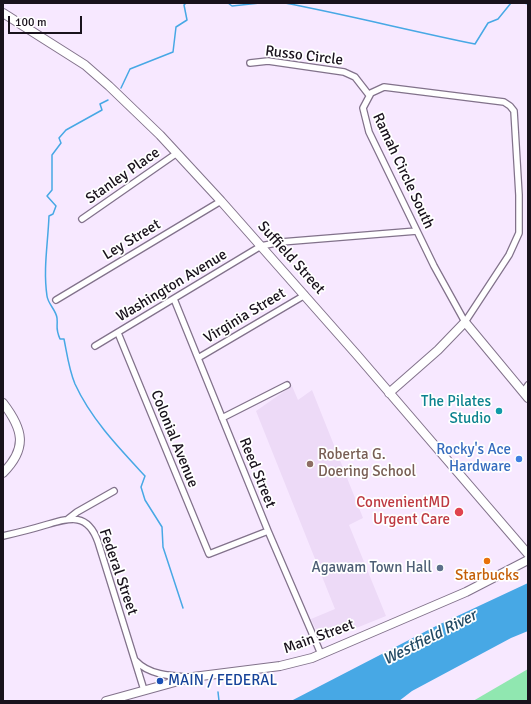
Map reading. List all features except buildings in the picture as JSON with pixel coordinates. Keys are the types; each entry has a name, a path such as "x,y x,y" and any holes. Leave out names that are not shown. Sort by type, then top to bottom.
{"main road":[{"name":"Suffield Street","path":"3,13 70,55 94,73 177,153 305,295 528,554"},
{"path":"389,393 438,350 465,322 525,395"},
{"path":"3,403 16,422 20,440 17,455 3,474"},
{"name":"Main Street","path":"106,701 193,677 280,666 321,654 466,592 528,560"}],"street":[{"name":"Russo Circle","path":"250,64 268,61 344,72 355,77 369,95"},
{"name":"Ramah Circle South","path":"384,87 504,102 514,111 520,221 519,233 509,255 465,322 417,231 369,132 363,108 369,95 377,89 384,87"},
{"name":"Stanley Place","path":"82,219 177,153"},
{"name":"Ley Street","path":"56,300 221,201"},
{"path":"261,246 281,242 417,231"},
{"name":"Washington Avenue","path":"95,346 261,246"},
{"name":"Virginia Street","path":"198,358 305,295"},
{"name":"Reed Street","path":"174,299 268,531 321,654"},
{"name":"Colonial Avenue","path":"118,333 209,554 268,531"},
{"path":"222,418 287,385"},
{"path":"525,395 528,385"},
{"path":"3,536 68,519 77,512 114,491"},
{"name":"Federal Street","path":"68,519 82,521 95,534 144,690"},
{"path":"135,660 153,672 193,677"}],"shaded area":[{"name":"Roberta G. Doering School","path":"292,386 298,400 312,390 363,518 349,525 386,616 324,641 320,639 311,619 335,609 256,411"}],"green space":[{"path":"528,669 528,701 473,701"}],"water":[{"name":"Westfield River","path":"528,583 528,631 511,638 412,691 399,701 291,701 436,626"}],"waterway":[{"path":"121,88 130,69 173,52 176,27 187,20 184,5 186,3"},
{"path":"228,3 232,6 260,3"},
{"path":"285,3 475,44 488,23 498,19 511,3"},
{"path":"524,3 528,4"},
{"path":"108,100 100,104 102,110 66,130 59,138 61,143 52,155 52,190 47,196 56,206 53,214 49,216 46,266 47,296 56,315 58,335 60,339 64,339 71,373 82,397 106,433 145,476 141,487 145,500 162,527 163,547 183,608"},
{"path":"218,692 219,701"}],"place":[{"name":"The Pilates Studio","path":"499,411"},
{"name":"Rocky's Ace Hardware","path":"519,459"},
{"name":"Roberta G. Doering School","path":"310,464"},
{"name":"ConvenientMD Urgent Care","path":"459,512"},
{"name":"Starbucks","path":"487,561"},
{"name":"Agawam Town Hall","path":"440,568"},
{"name":"MAIN / FEDERAL","path":"160,681"}]}
